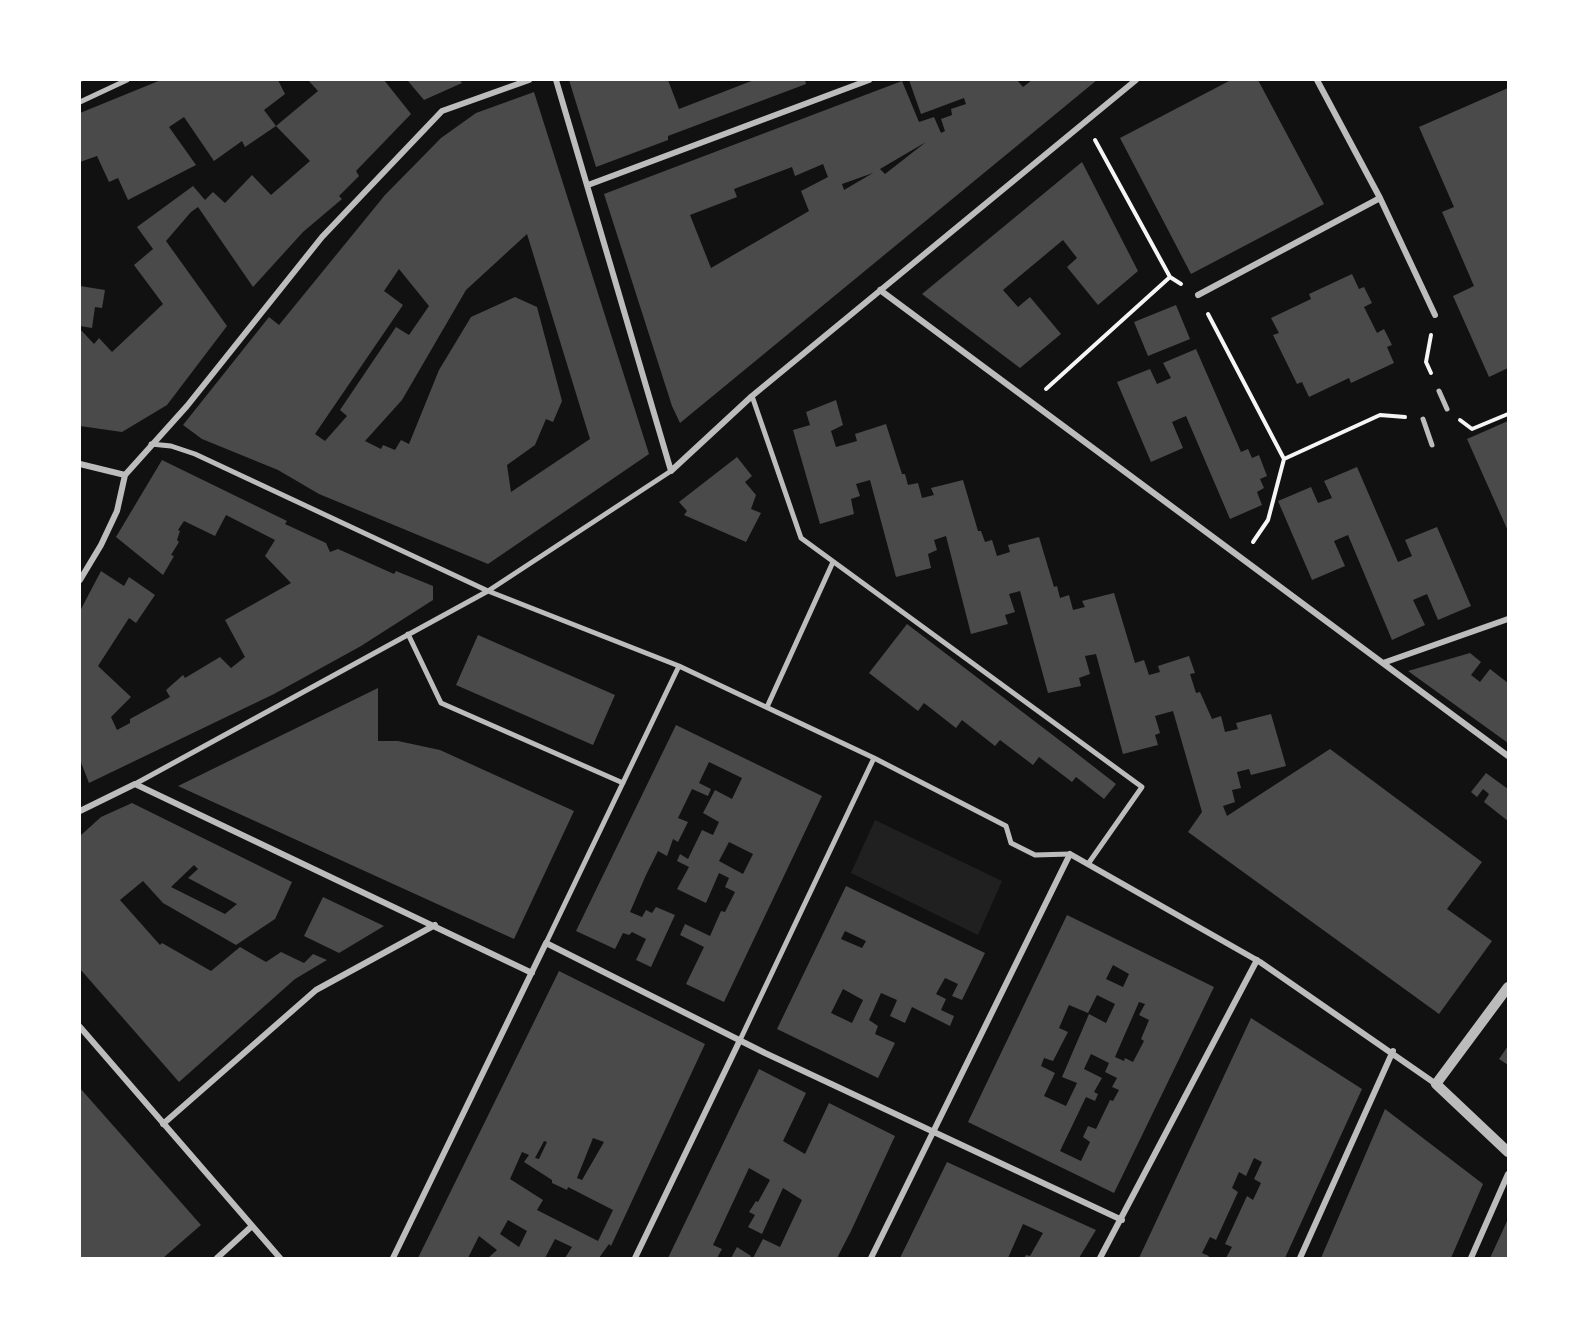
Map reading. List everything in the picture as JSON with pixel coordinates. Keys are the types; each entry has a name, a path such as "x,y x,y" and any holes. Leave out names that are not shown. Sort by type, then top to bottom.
{"street":[{"path":"80,102 127,80"},
{"path":"80,580 102,545 117,511 125,475 187,405 322,237 442,111 529,80"},
{"path":"556,80 671,471"},
{"path":"588,185 869,80"},
{"path":"80,811 135,784 488,591 671,471 752,396 1136,80"},
{"path":"1317,80 1380,198 1436,315"},
{"path":"1198,295 1380,198"},
{"path":"880,290 1509,756"},
{"path":"1438,391 1447,410"},
{"path":"752,396 801,538 1142,787 1088,864"},
{"path":"1423,419 1432,445"},
{"path":"151,444 171,446 195,454 488,591 679,666 874,758 1006,826 1011,843 1035,855 1070,854 1257,960 1393,1052 1436,1084 1509,1152"},
{"path":"80,464 125,475"},
{"path":"767,707 833,562"},
{"path":"1383,663 1509,619"},
{"path":"408,634 441,703 623,783"},
{"path":"393,1258 679,666"},
{"path":"635,1258 874,758"},
{"path":"135,784 532,973"},
{"path":"871,1258 1070,854"},
{"path":"163,1124 316,990 435,925"},
{"path":"546,943 740,1040 1122,1220"},
{"path":"1100,1258 1257,960"},
{"path":"1436,1084 1509,987"},
{"path":"80,1027 280,1258"},
{"path":"80,1039 86,1033"},
{"path":"1300,1258 1393,1052"},
{"path":"1471,1258 1509,1174"},
{"path":"217,1258 252,1226"}],"path":[{"path":"1032,402 1170,277"},
{"path":"1426,362 1436,315"},
{"path":"1447,410 1472,429 1509,414"},
{"path":"1243,558 1268,520 1284,459 1380,415 1423,419"}],"shaded area":[{"path":"875,820 1002,881 978,935 851,873"}],"building":[{"path":"161,80 278,80 285,94 264,110 276,126 245,147 242,141 214,161 184,117 169,127 196,165 128,200 118,178 109,182 97,156 80,162 80,113"},
{"path":"308,80 384,80 411,114 356,171 359,176 339,196 342,199 303,232 253,287 198,207 191,212 166,241 227,326 167,405 122,432 80,426 80,329 94,344 99,338 112,352 163,304 134,265 153,249 137,227 193,186 205,200 213,192 225,203 252,175 271,195 310,161 276,126 318,91"},
{"path":"460,80 462,83 424,100 408,81"},
{"path":"569,80 668,80 679,109 754,80 805,80 806,84 668,136 668,140 596,167"},
{"path":"909,80 1017,80 1023,87 1032,80 1097,80 680,423 672,406 604,194 902,81 919,122 934,117 941,133 945,131 941,119 952,115 951,109 966,104 964,98 921,114","holes":["926,142 885,174 880,169","823,164 828,177 801,191 809,211 711,268 690,215 737,197 734,189 792,167 795,176","873,173 844,190 842,184"]},
{"path":"1231,80 1258,80 1324,204 1191,274 1120,138"},
{"path":"1508,88 1508,368 1489,377 1453,296 1474,286 1442,212 1454,207 1419,127"},
{"path":"534,92 649,454 488,564 319,494 278,470 202,439 183,425 269,317 279,325 385,195 441,138 476,113","holes":["527,234 590,439 511,492 507,465 535,445 546,419 553,422 562,401 537,307 515,297 471,317 439,370 409,444 401,440 395,450 383,445 381,449 365,441 402,400 466,290","399,269 429,306 409,335 396,327 340,410 347,416 325,441 315,434 403,305 384,291"]},
{"path":"1082,162 1138,271 1098,305 1067,267 1077,258 1063,240 1003,290 1018,307 1030,297 1061,334 1020,368 922,294"},
{"path":"1352,274 1359,289 1364,287 1372,303 1364,307 1377,333 1384,329 1392,345 1387,347 1394,363 1351,383 1349,378 1309,397 1302,382 1297,384 1273,335 1279,333 1271,318 1311,299 1309,294"},
{"path":"80,286 105,290 102,308 95,307 92,328 80,326"},
{"path":"1176,305 1190,339 1148,356 1134,322"},
{"path":"1196,349 1241,452 1248,449 1252,458 1259,455 1267,476 1260,479 1264,488 1257,492 1262,505 1230,519 1186,416 1172,422 1183,448 1151,462 1117,382 1150,369 1157,384 1171,378 1163,363"},
{"path":"836,400 843,425 831,431 836,447 857,441 855,434 886,424 902,474 905,474 908,485 918,483 922,498 934,495 931,488 963,480 978,531 981,531 985,542 992,540 997,556 1010,552 1008,545 1039,537 1054,587 1057,586 1060,598 1069,595 1073,610 1085,607 1082,601 1114,593 1135,663 1144,660 1149,675 1160,672 1158,666 1189,656 1195,673 1190,674 1196,693 1200,692 1212,719 1221,716 1225,732 1238,729 1236,723 1271,714 1286,766 1251,775 1249,769 1237,772 1241,788 1232,790 1235,802 1223,806 1227,816 1330,749 1482,862 1447,909 1492,941 1439,1014 1188,832 1202,812 1173,711 1155,716 1160,733 1155,735 1158,745 1123,754 1096,654 1085,656 1090,674 1079,678 1081,686 1048,693 1020,591 1009,594 1015,612 1005,615 1008,624 971,634 946,536 934,540 937,550 928,554 931,568 896,577 870,480 856,484 860,496 851,499 854,514 820,524 793,430 810,425 806,412"},
{"path":"1508,421 1508,531 1467,439"},
{"path":"737,457 752,476 745,482 756,495 751,509 761,513 746,542 684,515 687,511 679,502"},
{"path":"162,460 287,521 285,524 326,543 330,552 338,549 394,574 396,571 433,586 433,600 361,646 274,694 89,783 80,760 80,611 101,571 124,586 129,577 155,595 136,623 129,618 98,666 131,697 111,717 117,730 130,723 130,719 170,697 166,690 183,675 185,678 220,657 231,668 245,657 225,620 291,583 265,556 275,540 226,515 215,536 184,521 178,530 180,531 177,540 179,542 171,555 174,556 163,575 116,537"},
{"path":"1357,467 1398,562 1412,556 1405,540 1437,527 1471,606 1438,620 1427,594 1413,600 1425,625 1392,640 1348,535 1334,541 1345,566 1312,580 1278,501 1311,487 1318,503 1332,498 1324,481"},
{"path":"907,624 1116,784 1104,799 1076,777 1072,782 1039,757 1033,765 1000,740 995,746 962,720 956,728 924,703 918,711 869,673"},
{"path":"478,635 615,695 593,745 456,685"},
{"path":"1470,653 1481,662 1471,675 1480,682 1490,669 1508,683 1508,743 1408,671"},
{"path":"378,688 378,741 398,741 440,750 574,811 514,939 178,786"},
{"path":"676,725 822,796 724,1002 686,984 704,947 680,935 685,924 710,936 721,911 725,912 735,892 725,887 729,878 719,873 706,903 677,889 689,867 677,861 680,854 688,859 702,830 713,835 719,822 703,813 715,790 732,799 742,778 709,762 699,783 711,789 708,796 692,789 678,818 688,822 678,842 673,839 667,856 658,851 630,912 642,917 646,910 652,913 656,907 675,915 651,967 636,960 646,939 632,932 629,935 623,933 615,949 576,931","holes":["729,842 753,854 743,874 719,861"]},
{"path":"1486,773 1508,789 1508,821 1484,802 1489,794 1483,789 1477,797 1471,792"},
{"path":"132,803 292,882 275,919 236,945 163,903 143,881 120,900 160,945 162,943 211,971 240,947 266,962 281,952 304,963 313,954 327,960 295,979 179,1082 80,969 80,836 101,817","holes":["194,865 198,869 188,878 237,904 225,914 171,887"]},
{"path":"846,886 985,953 962,1000 952,996 958,984 945,978 936,994 946,999 941,1010 954,1016 950,1026 912,1007 905,1023 890,1016 897,1000 881,993 869,1020 878,1026 875,1034 895,1043 878,1078 777,1029","holes":["845,931 866,941 862,948 841,939","843,989 863,1000 852,1023 831,1013"]},
{"path":"323,897 384,926 339,953 304,936"},
{"path":"1067,915 1214,987 1114,1193 968,1122","holes":["1113,965 1129,974 1123,987 1106,979","1097,995 1115,1004 1106,1023 1089,1014 1062,1077 1077,1083 1066,1106 1044,1096 1055,1073 1041,1066 1044,1058 1053,1061 1068,1032 1059,1028 1069,1005 1088,1013","1139,1002 1145,1004 1139,1015 1149,1020 1141,1039 1144,1041 1133,1062 1115,1057","1091,1054 1109,1063 1105,1072 1117,1078 1112,1087 1119,1090 1113,1101 1110,1100 1096,1129 1088,1126 1083,1137 1090,1142 1081,1161 1060,1151 1086,1097 1095,1101 1098,1094 1094,1092 1102,1078 1084,1069"]},
{"path":"559,971 705,1044 611,1246 609,1244 599,1258 565,1258 572,1247 555,1239 545,1258 488,1258 497,1250 479,1236 468,1258 418,1258","holes":["593,1138 604,1142 582,1180 577,1178","544,1141 547,1142 539,1159 535,1158","522,1152 529,1155 524,1162 552,1180 552,1183 567,1190 568,1187 613,1210 598,1241 537,1210 543,1200 510,1179","508,1220 527,1231 519,1247 500,1234"]},
{"path":"1251,1018 1362,1089 1285,1258 1226,1258 1232,1247 1225,1244 1247,1196 1253,1200 1261,1183 1254,1179 1262,1162 1254,1158 1246,1176 1239,1172 1232,1188 1238,1192 1216,1240 1210,1237 1202,1253 1209,1256 1208,1258 1139,1258"},
{"path":"1508,1046 1508,1065 1499,1059"},
{"path":"759,1069 806,1093 783,1141 805,1154 829,1103 895,1136 851,1231 837,1258 753,1258 763,1239 780,1247 802,1200 783,1188 762,1234 748,1227 755,1215 749,1212 756,1201 758,1202 770,1180 749,1168 713,1245 722,1249 717,1258 668,1258"},
{"path":"80,1088 201,1225 163,1258 80,1258"},
{"path":"1385,1109 1483,1184 1451,1258 1321,1258"},
{"path":"947,1162 1096,1230 1079,1258 1024,1258 1026,1255 1030,1256 1043,1233 1023,1224 1008,1258 900,1258"},
{"path":"1508,1219 1508,1258 1490,1258"},
{"path":"737,1247 751,1256 750,1258 731,1258"}],"tram line":[{"path":"80,81 84,80"}]}
